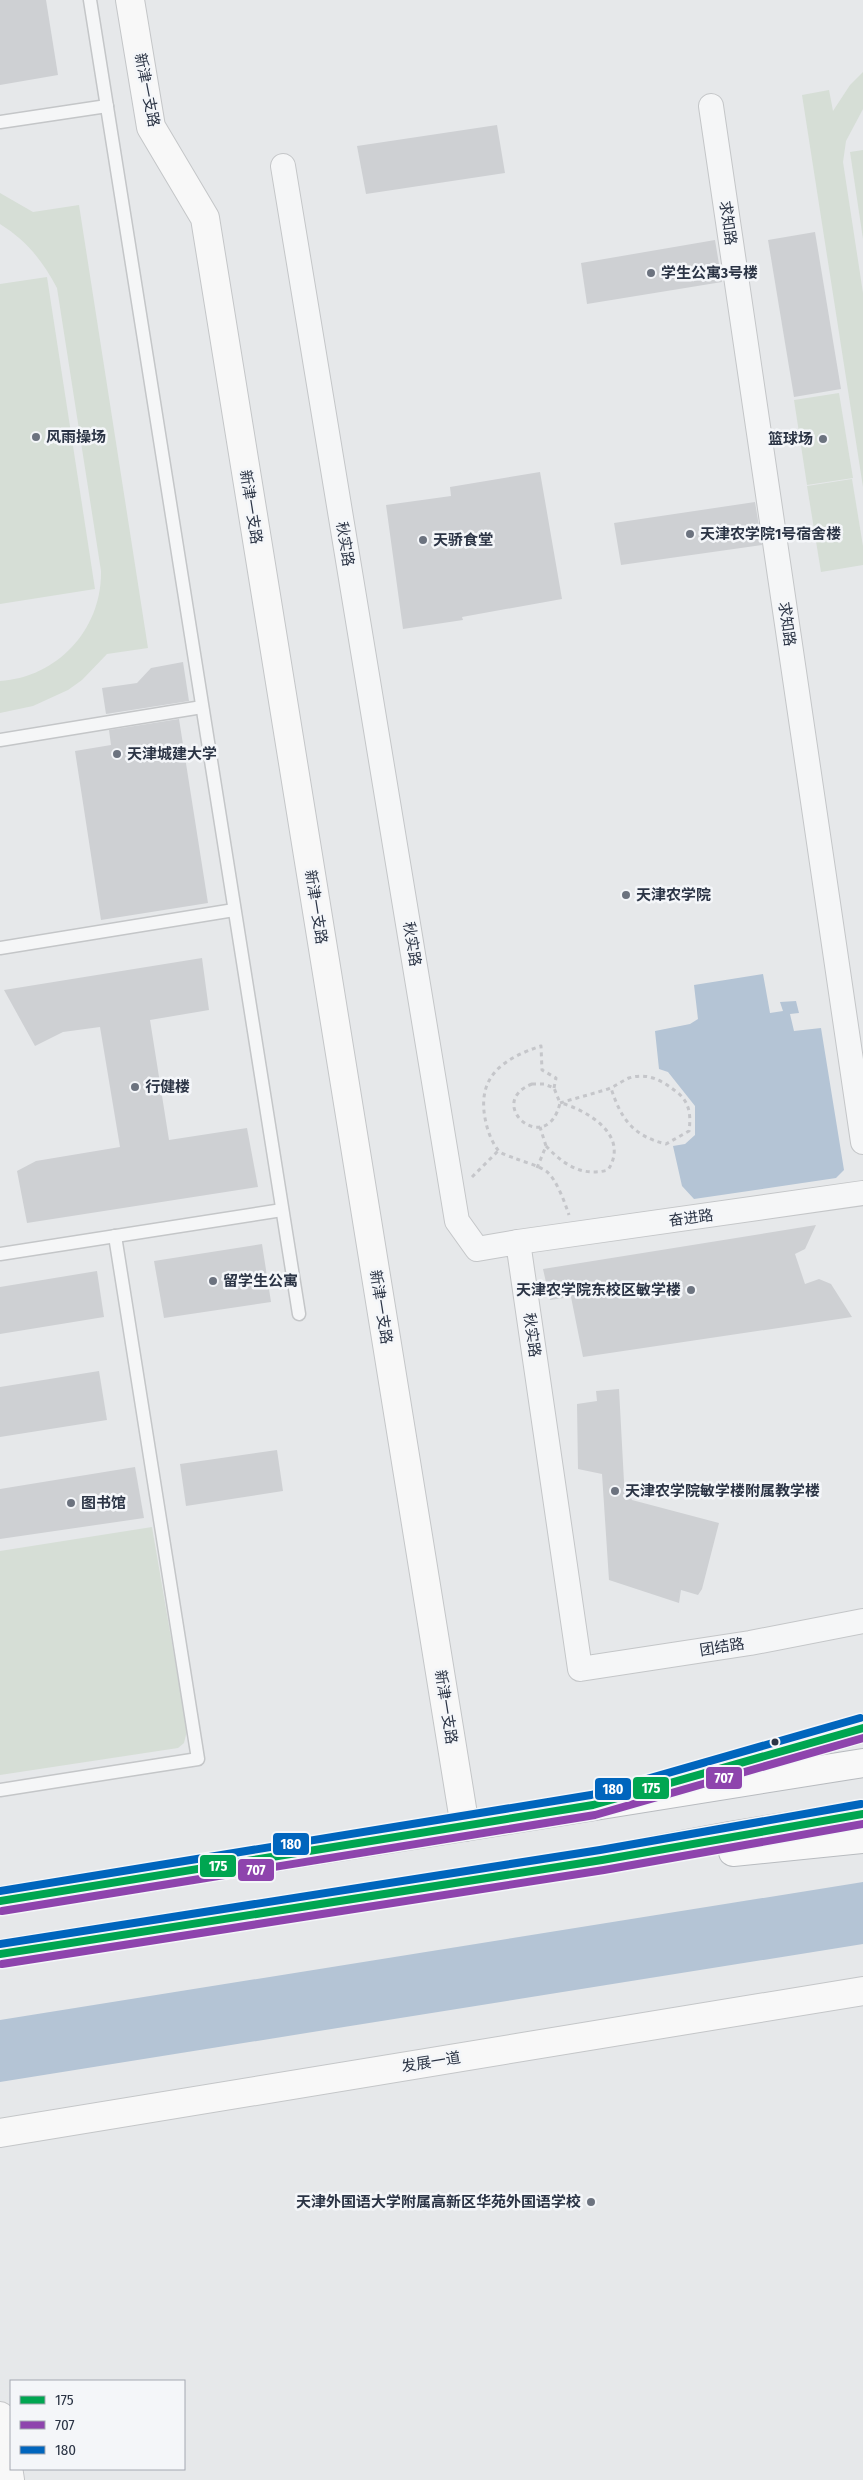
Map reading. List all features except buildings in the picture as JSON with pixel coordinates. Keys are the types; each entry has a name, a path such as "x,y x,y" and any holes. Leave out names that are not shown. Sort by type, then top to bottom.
{"main road":[{"name":"新津一支路","path":"130,0 151,128 204,218 465,1827"},
{"path":"593,1805 863,1728"},
{"path":"0,1902 863,1763"},
{"path":"0,1954 602,1860 863,1814"},
{"path":"602,1860 735,1852 863,1839"},
{"name":"发展一道","path":"0,2133 863,1991"},
{"path":"0,2416 10,2480"}],"street":[{"name":"求知路","path":"711,106 863,1142"},
{"name":"秋实路","path":"283,166 458,1221 477,1249 518,1242 580,1669"},
{"name":"奋进路","path":"518,1242 863,1193"},
{"name":"团结路","path":"580,1669 750,1643 863,1621"}],"lane":[{"path":"90,0 298,1314"},
{"path":"0,122 107,106"},
{"path":"0,740 202,707"},
{"path":"0,948 234,910"},
{"path":"0,1254 282,1210"},
{"path":"0,1790 198,1759 115,1236"}],"path":[{"path":"560,1103 554,1088 556,1078 542,1070 541,1046 510,1058 494,1071 484,1091 484,1111 488,1130 498,1151 547,1172 563,1197"},
{"path":"554,1088 544,1084 532,1084 523,1088 516,1096 514,1106 519,1121 527,1126 540,1127 551,1121 560,1103 611,1088 628,1078 646,1076 661,1081 683,1097 689,1108 691,1120 689,1131 666,1144 650,1140 632,1127 618,1109 611,1088"},
{"path":"540,1127 546,1146 559,1160 577,1171 594,1174 608,1170 614,1162 615,1153 604,1126 592,1116 577,1108 560,1103"},
{"path":"537,1168 546,1146"},
{"path":"466,1184 498,1151"}],"shaded area":[{"path":"863,72 863,109 846,141 843,162 863,293 863,487 802,95 829,90 833,111 850,85"},
{"path":"863,150 863,239 850,152"},
{"name":"风雨操场","path":"0,193 33,212 79,205 148,648 107,654 82,680 68,690 33,706 0,713 0,681 21,678 58,660 73,646 85,630 94,612 99,592 101,571 57,288 46,269 26,244 0,224"},
{"name":"风雨操场","path":"47,277 95,589 0,604 0,284"},
{"name":"篮球场","path":"839,393 853,478 807,485 794,400"},
{"name":"篮球场","path":"852,479 863,546 863,565 821,572 807,486"},
{"path":"152,1527 187,1731 184,1743 178,1748 0,1775 0,1551"}],"water":[{"path":"763,974 770,1013 783,1011 780,1002 796,1001 799,1013 790,1014 794,1031 821,1028 844,1170 836,1178 694,1199 682,1186 673,1146 685,1144 695,1135 695,1106 668,1072 659,1069 655,1031 690,1024 698,1019 694,985"},
{"path":"863,1882 863,1944 0,2082 0,2020"}],"transit line":[{"name":"180","path":"0,1891 591,1795 860,1718"},
{"name":"175","path":"0,1901 593,1805 863,1728"},
{"name":"707","path":"2,1911 595,1815 863,1738"},
{"name":"180","path":"0,1944 600,1850 861,1804"},
{"name":"175","path":"0,1954 602,1860 863,1814"},
{"name":"707","path":"2,1964 604,1870 863,1824"}],"place":[{"name":"学生公寓3号楼","path":"651,273"},
{"name":"风雨操场","path":"36,437"},
{"name":"篮球场","path":"823,439"},
{"name":"天津农学院1号宿舍楼","path":"690,534"},
{"name":"天骄食堂","path":"423,540"},
{"name":"天津城建大学","path":"117,754"},
{"name":"天津农学院","path":"626,895"},
{"name":"行健楼","path":"135,1087"},
{"name":"留学生公寓","path":"213,1281"},
{"name":"天津农学院东校区敏学楼","path":"691,1290"},
{"name":"天津农学院敏学楼附属教学楼","path":"615,1491"},
{"name":"图书馆","path":"71,1503"},
{"name":"天津外国语大学附属高新区华苑外国语学校","path":"591,2202"}]}
